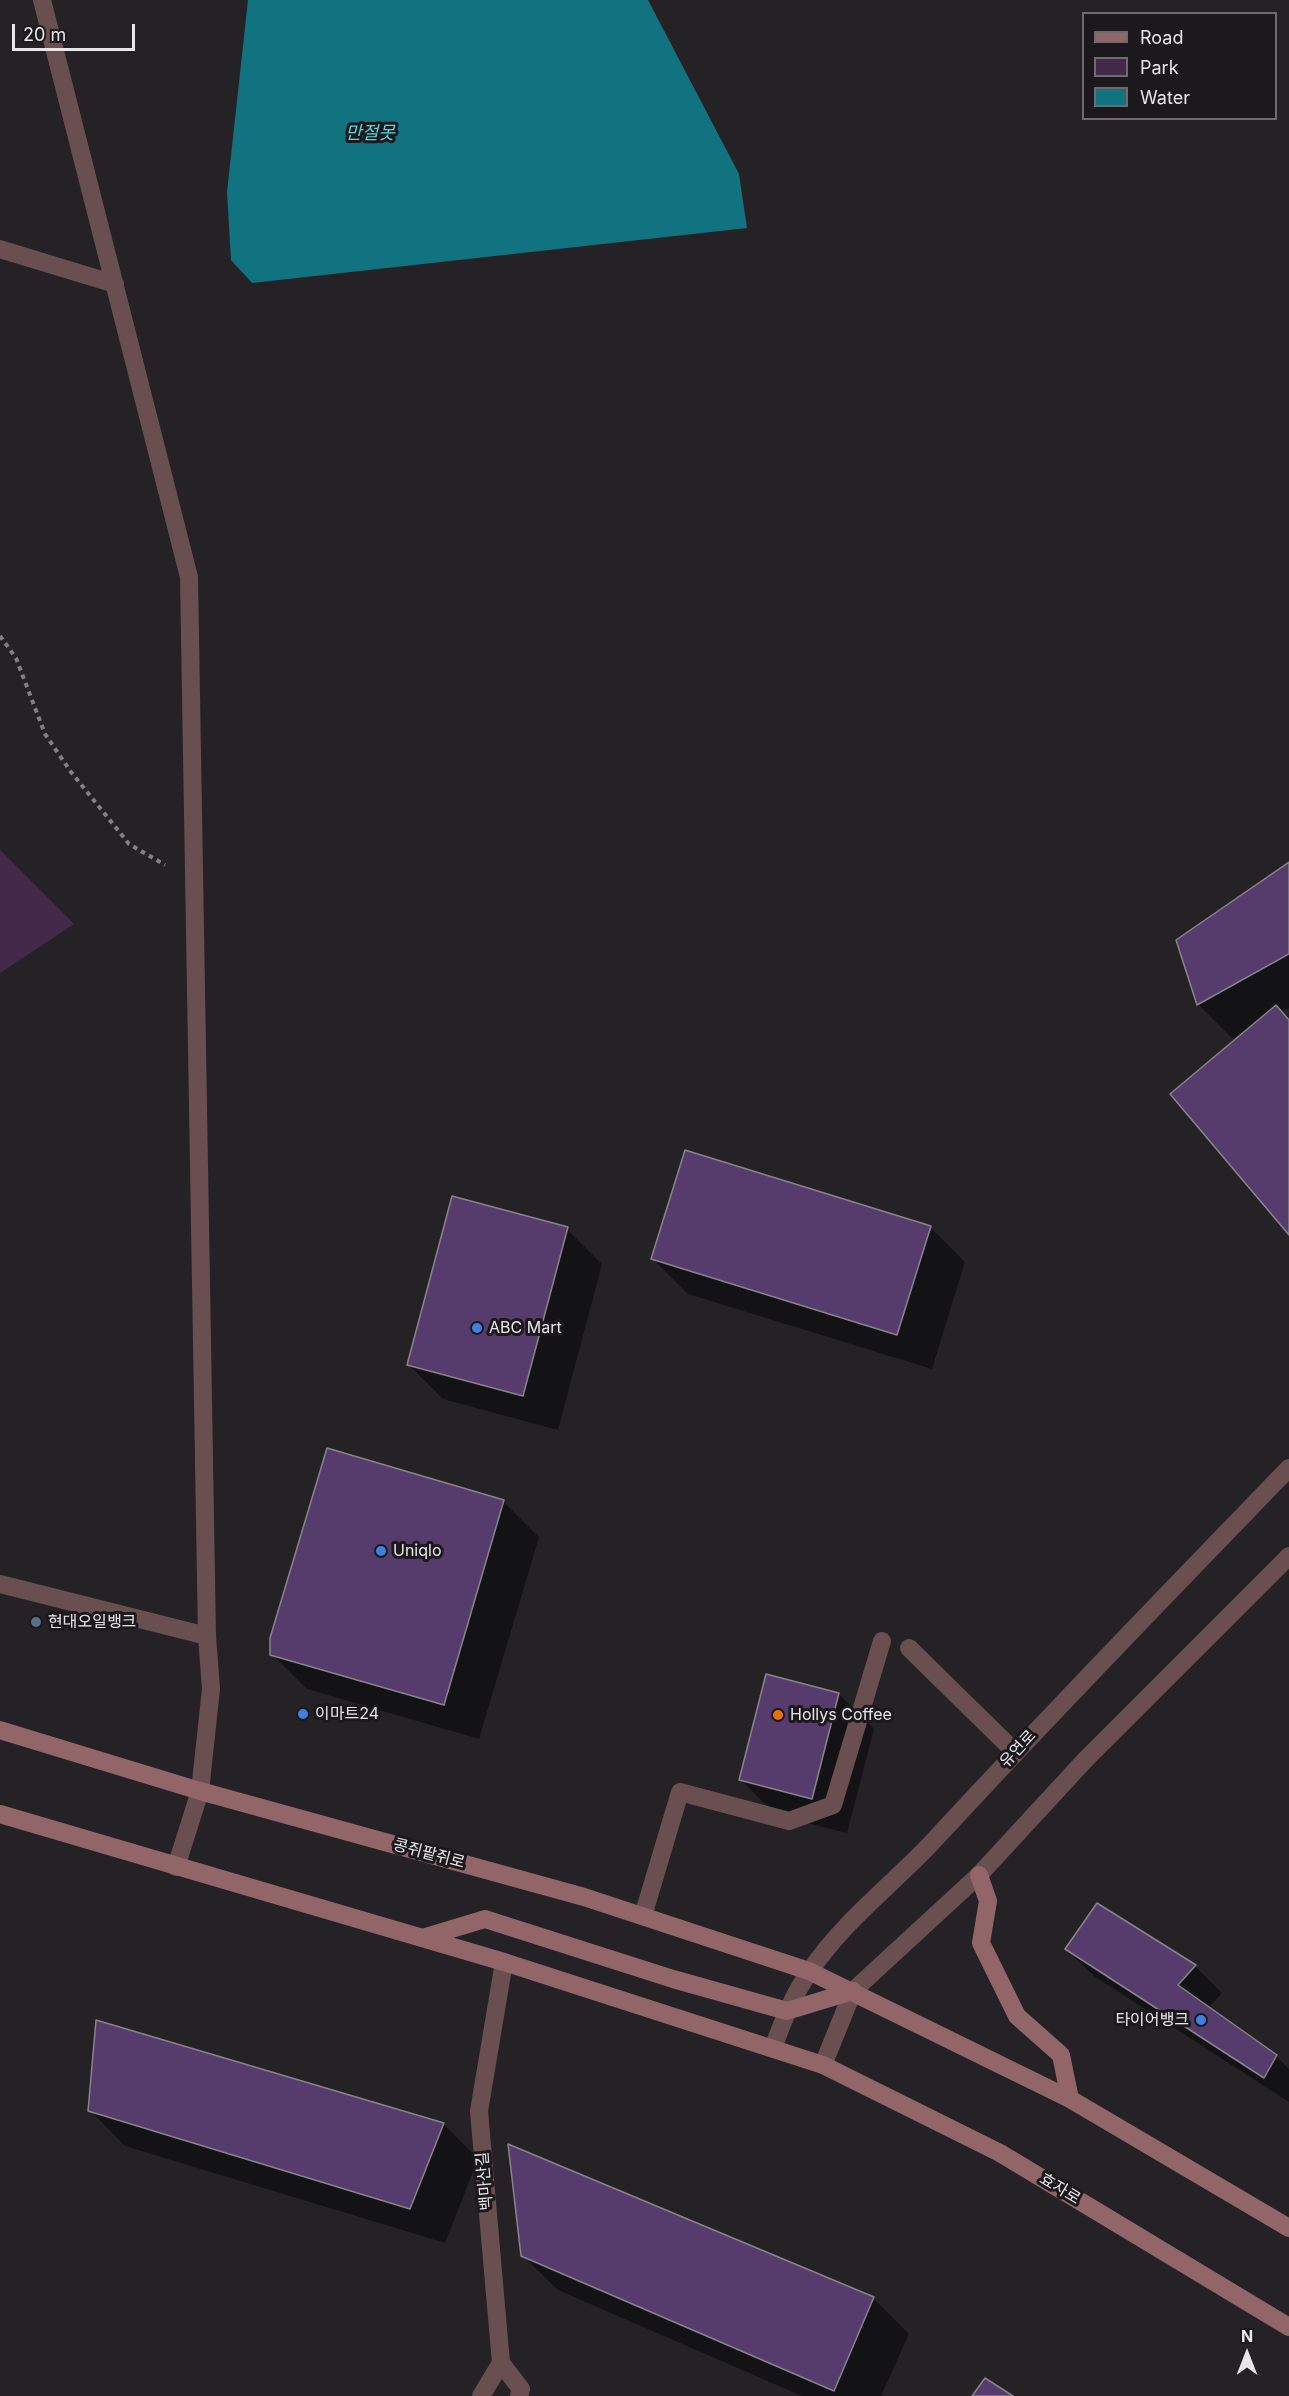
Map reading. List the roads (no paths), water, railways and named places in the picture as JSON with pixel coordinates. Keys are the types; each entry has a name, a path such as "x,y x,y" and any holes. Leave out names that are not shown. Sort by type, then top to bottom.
{"main road":[{"name":"콩쥐팥쥐로","path":"0,1730 200,1791 584,1897 809,1971 853,1991"},
{"path":"0,1814 176,1868 504,1962 823,2065"},
{"path":"979,1875 988,1901 981,1943 1017,2016 1061,2055 1070,2099"},
{"path":"422,1938 485,1919 673,1979 787,2011 853,1991 1070,2099 1289,2228"},
{"name":"효자로","path":"823,2065 999,2153 1289,2327"}],"street":[{"path":"42,0 189,577 207,1636 211,1689 200,1791 176,1868"},
{"path":"0,249 115,284"},
{"name":"유연로","path":"773,2048 787,2011 809,1971 831,1943 930,1845 1015,1752 1289,1468"},
{"path":"823,2065 853,1991 979,1875 1086,1759 1289,1556"},
{"path":"0,1584 207,1636"},
{"path":"643,1916 660,1852 680,1792 789,1821 833,1805 882,1641"},
{"path":"909,1648 1015,1752"},
{"name":"백마산길","path":"501,2363 479,2111 504,1962"},
{"path":"481,2396 501,2363 521,2390 519,2396"}],"water":[{"name":"만절못","path":"248,0 648,0 739,174 747,228 252,283 231,260 227,192"}],"place":[{"name":"ABC Mart","path":"477,1328"},
{"name":"Uniqlo","path":"381,1551"},
{"name":"현대오일뱅크","path":"36,1622"},
{"name":"이마트24","path":"303,1714"},
{"name":"Hollys Coffee","path":"778,1715"},
{"name":"타이어뱅크","path":"1201,2020"}]}
